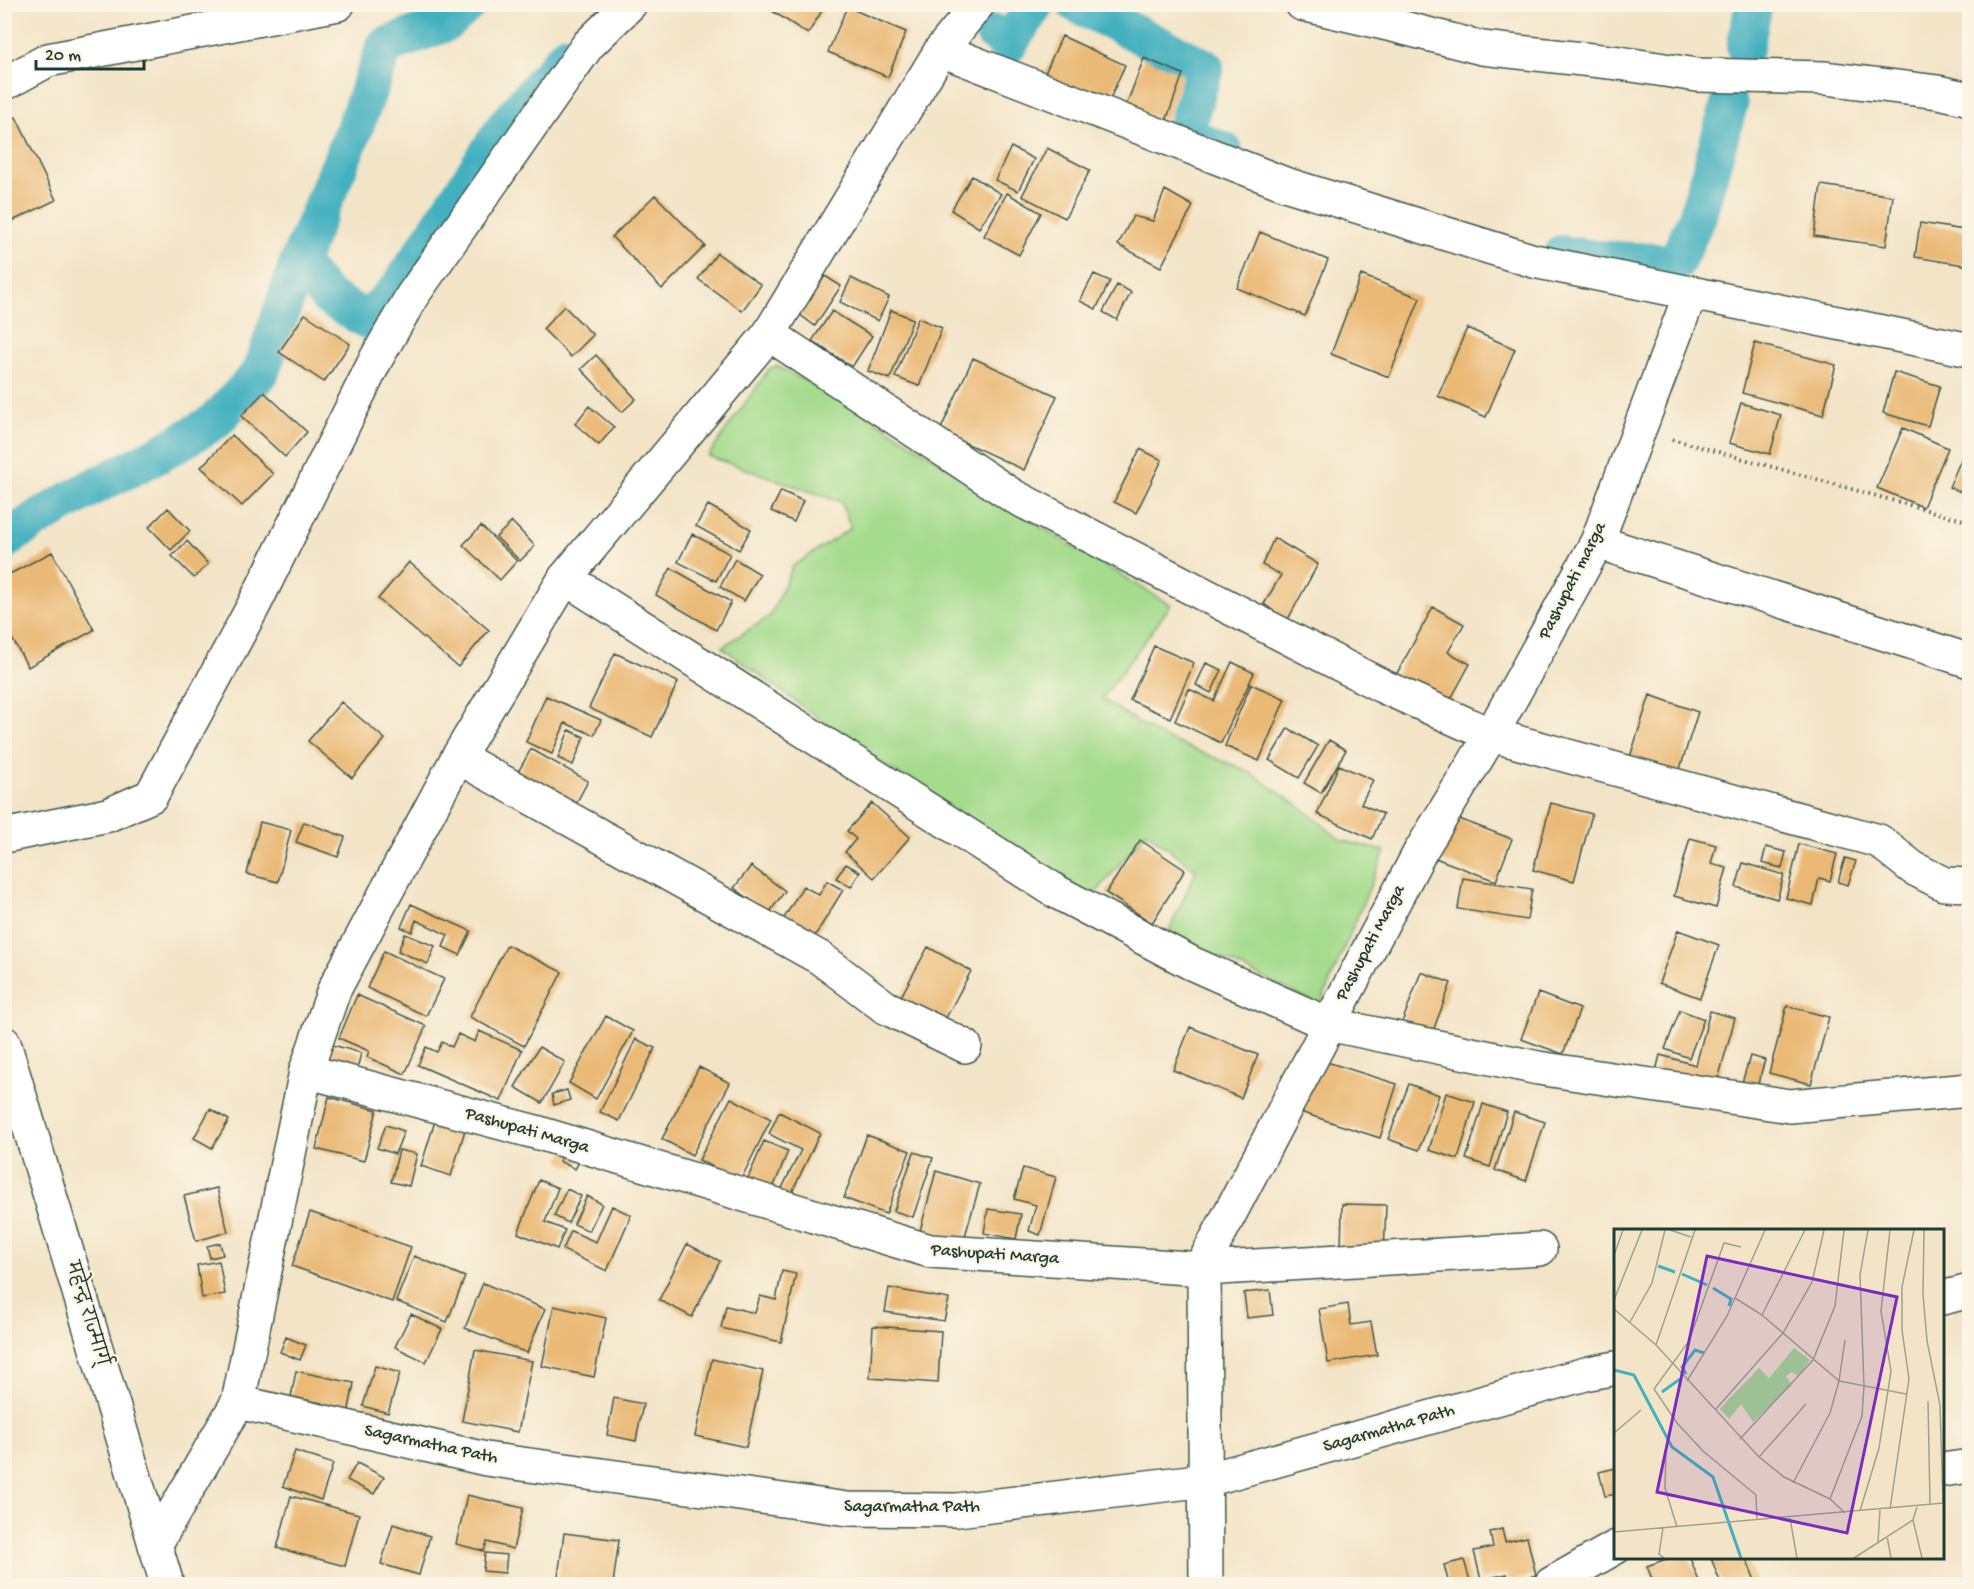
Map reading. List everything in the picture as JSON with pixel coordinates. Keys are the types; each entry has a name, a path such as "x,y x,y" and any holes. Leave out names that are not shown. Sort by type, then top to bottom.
{"main road":[{"path":"4,84 48,60 338,4"},
{"path":"4,836 108,815 151,796 254,604 376,359 412,296 588,45 630,4"},
{"path":"155,1545 238,1402 306,1071 334,990 458,757 565,578 769,334 942,50 978,4"},
{"path":"1302,4 1482,48 1619,63 1697,75 1825,78 1938,92 1970,99"},
{"path":"942,50 1285,184 1534,261 1970,350"},
{"name":"Pashupati marga","path":"1420,852 1491,735 1597,542 1691,292"},
{"path":"769,334 1013,496 1382,686 1491,735 1880,841 1913,868 1944,884 1970,885"},
{"path":"1597,542 1970,661"},
{"path":"565,578 1058,892 1191,963 1328,1024 1538,1068 1790,1106 1970,1090"},
{"path":"458,757 820,958 885,1007 965,1046"},
{"name":"Pashupati Marga","path":"306,1071 539,1133 930,1251 1204,1269 1207,1257 1420,852"},
{"name":"महेन्द्र राज्मार्ग्","path":"4,1043 15,1114 167,1584"},
{"path":"1206,1584 1204,1269 1540,1249"},
{"path":"1944,1297 1970,1290"},
{"name":"Sagarmatha Path","path":"238,1402 486,1459 848,1509 957,1510 1206,1480 1589,1373 1614,1368"},
{"path":"1944,1470 1970,1466"},
{"path":"1551,1584 1614,1548"}],"path":[{"path":"1639,429 1970,522"}],"green space":[{"path":"777,366 852,405 1044,529 1171,605 1102,699 1160,736 1248,771 1303,809 1341,840 1385,851 1320,1005 1168,933 1196,870 1146,832 1092,898 952,812 722,647 770,616 793,566 851,528 841,502 708,456 769,369"}],"building":[{"path":"776,4 826,4 808,34 772,11"},
{"path":"847,7 906,32 888,77 828,52"},
{"path":"1062,36 1125,65 1104,112 1041,82"},
{"path":"1144,58 1183,74 1166,121 1126,106"},
{"path":"16,117 56,200 4,225 4,122"},
{"path":"1011,147 1034,159 1018,191 995,180"},
{"path":"1047,148 1090,170 1065,218 1022,196"},
{"path":"972,176 1001,194 979,228 951,210"},
{"path":"1821,185 1893,196 1886,246 1814,236"},
{"path":"1165,190 1193,206 1161,267 1118,245 1133,216 1153,221"},
{"path":"1007,193 1041,213 1019,255 984,236"},
{"path":"655,195 705,246 662,289 612,237"},
{"path":"1920,223 1970,231 1970,266 1915,257"},
{"path":"1260,232 1328,260 1305,316 1237,288"},
{"path":"717,253 761,285 742,311 698,279"},
{"path":"1094,274 1110,281 1096,309 1080,301"},
{"path":"1361,275 1420,298 1389,377 1331,354"},
{"path":"825,276 841,286 815,326 799,314"},
{"path":"851,278 889,297 878,321 840,302"},
{"path":"1117,285 1131,292 1117,320 1103,312"},
{"path":"564,306 593,335 571,357 543,329"},
{"path":"891,310 913,319 890,379 868,371"},
{"path":"832,311 872,336 852,367 812,341"},
{"path":"305,314 350,344 324,382 279,352"},
{"path":"918,318 942,328 919,386 895,377"},
{"path":"1467,328 1515,349 1486,417 1438,396"},
{"path":"1755,343 1836,365 1823,415 1742,393"},
{"path":"596,355 636,399 622,412 581,369"},
{"path":"973,358 1057,396 1024,470 940,431"},
{"path":"1894,372 1940,386 1928,426 1883,413"},
{"path":"264,392 307,432 285,457 241,416"},
{"path":"1741,403 1781,415 1770,454 1729,443"},
{"path":"589,406 614,427 599,445 575,424"},
{"path":"1903,428 1948,448 1923,507 1877,488"},
{"path":"232,435 273,474 242,506 201,467"},
{"path":"1970,439 1970,472 1961,492 1949,487"},
{"path":"1140,449 1162,460 1136,513 1114,502"},
{"path":"781,491 803,501 794,522 771,511"},
{"path":"708,505 751,529 739,550 696,526"},
{"path":"168,508 190,531 171,550 149,527"},
{"path":"512,522 535,546 520,561 496,537"},
{"path":"481,526 517,561 500,580 463,545"},
{"path":"692,534 730,554 716,581 678,562"},
{"path":"1274,538 1318,564 1287,621 1264,604 1281,575 1262,565"},
{"path":"187,541 208,564 194,578 172,556"},
{"path":"52,552 94,630 28,667 4,624 4,577"},
{"path":"735,559 760,574 744,601 720,587"},
{"path":"409,562 489,630 458,667 378,599"},
{"path":"671,568 731,602 716,630 656,595"},
{"path":"1433,607 1464,624 1448,652 1470,664 1447,706 1395,677"},
{"path":"1154,646 1194,663 1170,718 1130,700"},
{"path":"615,653 678,682 652,737 589,708"},
{"path":"1232,662 1254,673 1221,743 1175,721 1189,689 1214,701"},
{"path":"1206,663 1222,670 1211,693 1196,685"},
{"path":"1251,684 1285,699 1259,761 1225,746"},
{"path":"1650,695 1698,712 1678,775 1629,760"},
{"path":"546,696 601,720 594,735 565,723 552,754 526,742"},
{"path":"341,702 385,739 352,778 308,741"},
{"path":"1288,728 1318,746 1299,778 1269,760"},
{"path":"569,730 584,737 573,765 558,758"},
{"path":"1329,740 1346,750 1321,793 1304,783"},
{"path":"531,749 588,781 571,813 513,781"},
{"path":"1339,765 1373,780 1361,804 1383,814 1372,839 1317,814"},
{"path":"872,803 910,837 874,878 845,852 856,839 847,831"},
{"path":"1551,803 1592,814 1574,881 1533,870"},
{"path":"1446,814 1512,839 1496,881 1430,856"},
{"path":"260,822 291,830 278,882 247,874"},
{"path":"304,822 345,837 338,857 296,842"},
{"path":"1690,838 1716,845 1711,864 1727,868 1716,908 1674,896"},
{"path":"1140,840 1185,870 1152,923 1106,893"},
{"path":"1799,844 1837,854 1830,881 1819,878 1813,905 1786,898"},
{"path":"1766,847 1786,852 1782,868 1762,863"},
{"path":"1845,858 1856,861 1848,885 1838,882"},
{"path":"1743,863 1784,875 1777,899 1736,887"},
{"path":"846,864 860,872 851,887 836,878"},
{"path":"751,866 785,891 769,913 734,888"},
{"path":"1463,878 1532,889 1527,920 1458,909"},
{"path":"827,881 843,890 810,944 780,925 803,886 819,895"},
{"path":"411,904 471,931 460,955 443,947 448,935 416,920 412,932 401,927"},
{"path":"1678,930 1719,945 1700,998 1659,983"},
{"path":"405,934 435,946 428,964 398,951"},
{"path":"507,945 562,972 524,1046 470,1017"},
{"path":"928,947 971,971 942,1025 898,1002"},
{"path":"384,951 444,979 426,1016 367,988"},
{"path":"1421,972 1451,983 1430,1039 1400,1028"},
{"path":"1538,993 1580,1009 1563,1054 1521,1039"},
{"path":"357,995 426,1026 405,1074 367,1057 369,1051 339,1038"},
{"path":"1787,1006 1829,1017 1811,1084 1769,1073"},
{"path":"1680,1010 1704,1019 1689,1058 1665,1049"},
{"path":"1710,1011 1735,1018 1716,1087 1656,1071 1660,1055 1696,1065"},
{"path":"606,1016 633,1031 596,1099 569,1083"},
{"path":"1190,1027 1258,1055 1241,1098 1173,1070"},
{"path":"479,1031 522,1050 501,1101 418,1065 426,1047 437,1052 442,1042 452,1047 458,1034 475,1042"},
{"path":"636,1039 655,1048 619,1121 600,1112"},
{"path":"326,1043 361,1053 357,1070 321,1059"},
{"path":"539,1047 565,1062 542,1103 515,1087"},
{"path":"1750,1056 1765,1060 1757,1087 1742,1083"},
{"path":"1314,1058 1397,1084 1380,1138 1297,1111"},
{"path":"699,1067 730,1083 692,1155 662,1139"},
{"path":"1409,1084 1439,1095 1419,1150 1388,1139"},
{"path":"567,1090 570,1100 554,1105 552,1094"},
{"path":"1446,1093 1475,1102 1458,1159 1429,1150"},
{"path":"329,1097 377,1110 364,1161 316,1149"},
{"path":"731,1098 771,1119 740,1181 699,1160"},
{"path":"1483,1104 1507,1112 1490,1167 1466,1159"},
{"path":"210,1109 229,1120 212,1148 194,1138"},
{"path":"779,1112 820,1133 787,1203 777,1198 801,1150 769,1134"},
{"path":"1514,1112 1545,1122 1526,1181 1495,1170"},
{"path":"435,1121 465,1130 451,1176 421,1166"},
{"path":"386,1125 404,1131 395,1154 377,1148"},
{"path":"867,1135 910,1151 886,1214 844,1198"},
{"path":"764,1141 788,1151 770,1196 745,1185"},
{"path":"399,1150 417,1154 409,1186 391,1182"},
{"path":"565,1150 581,1158 575,1169 559,1161"},
{"path":"914,1152 933,1158 913,1217 894,1211"},
{"path":"1023,1168 1056,1177 1040,1235 1029,1231 1036,1205 1014,1199"},
{"path":"936,1171 980,1184 963,1243 920,1231"},
{"path":"539,1180 558,1188 545,1222 565,1230 557,1249 518,1233"},
{"path":"217,1188 228,1232 196,1241 184,1196"},
{"path":"567,1189 581,1196 568,1223 554,1216"},
{"path":"587,1196 602,1204 589,1231 574,1224"},
{"path":"1342,1204 1386,1205 1384,1256 1341,1254"},
{"path":"612,1206 631,1215 607,1271 563,1250 571,1231 596,1242"},
{"path":"988,1209 1021,1214 1016,1239 984,1233"},
{"path":"310,1212 411,1247 392,1302 292,1266"},
{"path":"220,1243 223,1255 210,1258 207,1246"},
{"path":"687,1244 720,1261 692,1317 659,1300"},
{"path":"414,1256 465,1277 447,1322 396,1301"},
{"path":"219,1261 225,1294 202,1298 197,1265"},
{"path":"782,1271 796,1274 781,1342 721,1328 726,1306 755,1313 760,1296 776,1300"},
{"path":"483,1283 545,1309 527,1353 465,1328"},
{"path":"889,1288 949,1299 944,1321 885,1312"},
{"path":"1270,1290 1273,1315 1247,1318 1244,1293"},
{"path":"1348,1304 1351,1325 1371,1322 1377,1355 1328,1363 1319,1309"},
{"path":"554,1306 606,1318 594,1377 542,1366"},
{"path":"411,1314 442,1329 426,1362 395,1347"},
{"path":"873,1326 941,1331 938,1383 870,1378"},
{"path":"286,1337 306,1345 300,1360 280,1352"},
{"path":"475,1350 532,1361 518,1432 462,1421"},
{"path":"712,1359 763,1371 746,1447 695,1436"},
{"path":"375,1366 400,1373 388,1413 363,1406"},
{"path":"296,1371 354,1383 348,1414 322,1409 323,1403 291,1397"},
{"path":"614,1398 643,1404 636,1441 607,1435"},
{"path":"295,1451 333,1464 321,1500 283,1486"},
{"path":"357,1463 384,1477 374,1494 347,1480"},
{"path":"1614,1468 1614,1494 1605,1496 1599,1472"},
{"path":"467,1495 523,1508 513,1549 487,1542 484,1551 456,1544"},
{"path":"291,1496 359,1514 345,1566 277,1548"},
{"path":"393,1524 430,1536 419,1575 381,1564"},
{"path":"1502,1529 1505,1542 1527,1537 1536,1575 1508,1582 1507,1574 1481,1580 1474,1551 1493,1547 1490,1532"},
{"path":"564,1533 619,1540 613,1584 557,1584"},
{"path":"485,1553 507,1555 505,1573 483,1571"},
{"path":"1666,1559 1690,1559 1700,1584 1654,1584 1647,1566"},
{"path":"1711,1559 1746,1559 1756,1583 1721,1584"},
{"path":"1464,1560 1471,1584 1449,1584 1444,1565"}],"waterway":[{"path":"4,541 93,487 158,455 214,422 261,372 298,263 350,140 385,46 447,23 468,4"},
{"path":"994,33 1008,45 1035,4"},
{"path":"1076,4 1205,67 1184,134 1224,151"},
{"path":"1745,47 1754,4"},
{"path":"298,263 329,298 367,320 398,289 506,125 567,54"},
{"path":"1562,254 1594,259 1676,263 1697,217 1729,105"}]}
